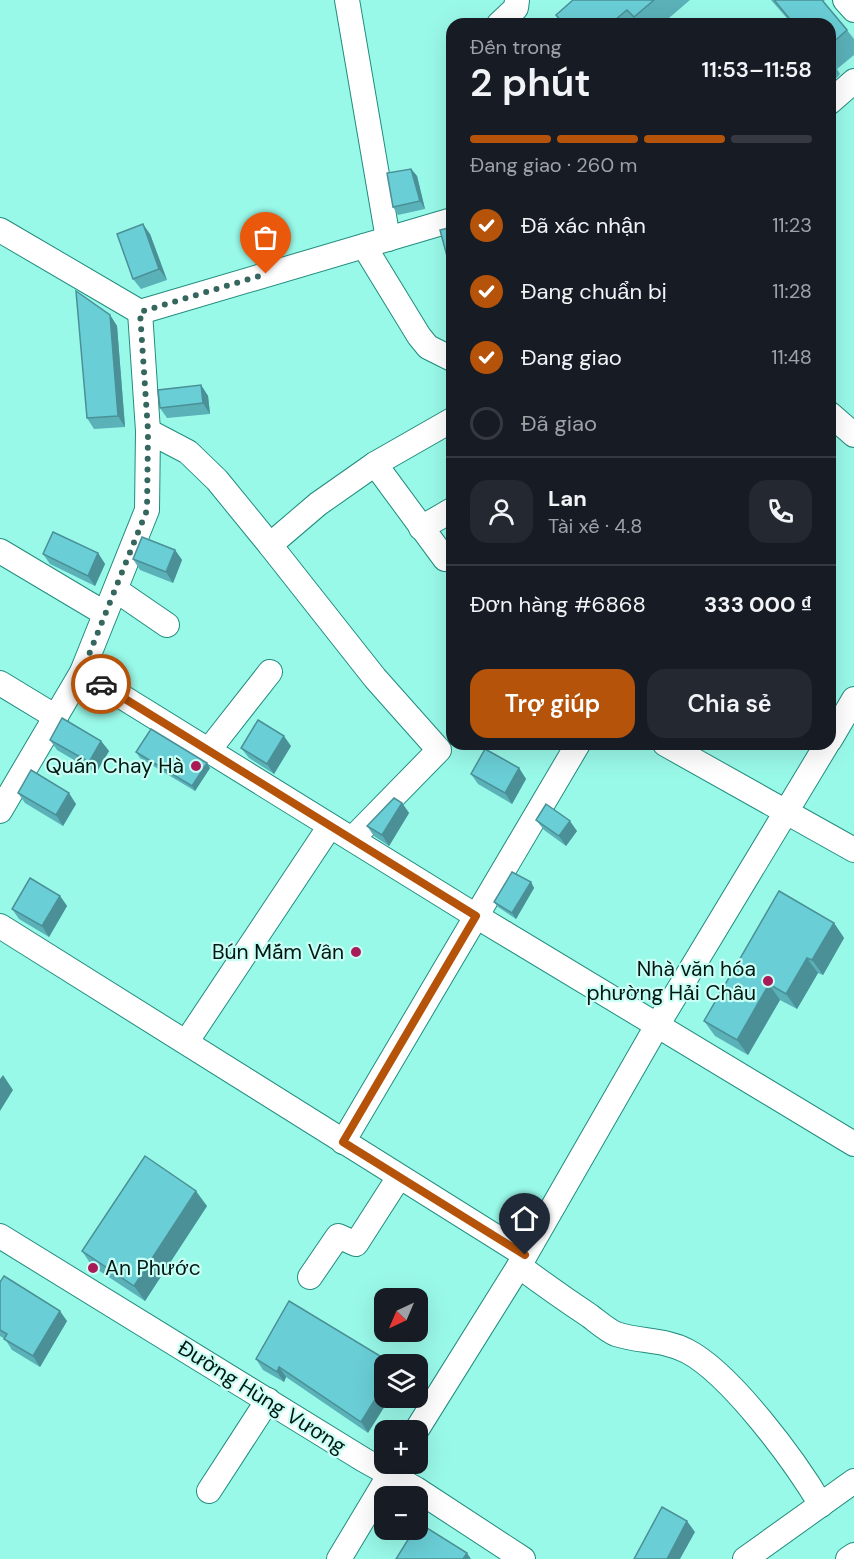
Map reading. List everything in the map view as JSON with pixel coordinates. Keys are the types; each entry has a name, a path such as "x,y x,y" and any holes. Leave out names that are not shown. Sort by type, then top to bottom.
{"street":[{"path":"347,0 388,239"},
{"path":"505,18 516,8 517,0"},
{"path":"845,0 854,10"},
{"path":"836,97 854,81"},
{"path":"0,230 140,312 446,221"},
{"path":"364,246 419,336 428,347 446,356"},
{"path":"0,811 82,672 147,510 148,431 140,312"},
{"path":"836,419 854,435"},
{"path":"270,545 318,504 375,464 446,423"},
{"path":"148,431 188,452 217,480 375,678 439,750 351,839"},
{"path":"375,464 421,528 446,555"},
{"path":"421,528 446,513"},
{"path":"0,551 104,614"},
{"path":"116,590 167,625"},
{"path":"82,672 476,916 658,1024 851,1133"},
{"path":"208,751 270,672"},
{"path":"0,683 56,717"},
{"path":"836,730 854,699"},
{"path":"343,1142 574,750"},
{"path":"675,750 854,850"},
{"path":"424,1420 522,1261 658,1024 823,750"},
{"path":"187,1041 330,826"},
{"path":"0,926 187,1041 399,1177 522,1261 614,1333 640,1340 662,1341 686,1351 703,1362 738,1395 773,1436 804,1476 821,1504"},
{"path":"310,1277 338,1236 356,1244 399,1177"},
{"name":"Đường Hùng Vương","path":"0,1236 268,1400 374,1459"},
{"path":"209,1491 268,1400"},
{"path":"339,1559 390,1474"},
{"name":"Đường Hùng Vương","path":"400,1474 523,1559"},
{"path":"745,1559 854,1481"},
{"path":"848,1559 854,1555"}],"building":[{"path":"573,0 654,0 634,17 627,10 617,18 559,18 556,15"},
{"path":"774,0 822,0 847,30 836,40 836,18 789,18"},
{"path":"411,169 420,201 393,207 387,173"},
{"path":"143,224 159,269 133,279 117,234"},
{"path":"446,228 446,252 440,230"},
{"path":"76,291 110,315 118,416 87,418"},
{"path":"201,385 203,403 160,408 158,390"},
{"path":"53,532 98,553 88,576 43,554"},
{"path":"142,537 175,550 166,572 133,559"},
{"path":"62,718 101,741 89,762 50,740"},
{"path":"258,720 284,736 267,764 241,748"},
{"path":"151,729 207,763 192,786 136,752"},
{"path":"484,750 519,768 505,793 471,774"},
{"path":"31,770 69,793 56,815 18,793"},
{"path":"394,798 402,803 382,835 367,826"},
{"path":"546,804 570,821 559,836 536,820"},
{"path":"512,872 531,882 512,913 494,902"},
{"path":"30,878 60,896 42,926 12,909"},
{"path":"779,891 834,923 812,960 807,958 786,994 769,984 737,1040 704,1021"},
{"path":"145,1156 196,1191 134,1286 82,1251"},
{"path":"4,1276 60,1311 33,1356 4,1339 7,1334 0,1330 0,1282"},
{"path":"289,1301 377,1354 374,1354 374,1401 361,1422 279,1367 277,1372 256,1359"},
{"path":"662,1507 687,1521 667,1559 634,1559"},
{"path":"428,1529 467,1553 463,1559 396,1559 408,1540 428,1540"}],"way so far":[{"path":"101,684 82,672 147,510 148,431 140,312 266,274"}],"place":[{"name":"Quán Chay Hà","path":"196,766"},
{"name":"Bún Mắm Vân","path":"356,952"},
{"name":"Nhà văn hóa phường Hải Châu","path":"768,981"},
{"name":"An Phước","path":"93,1268"}],"route":[{"path":"101,684 476,916 343,1142 525,1255"}]}
